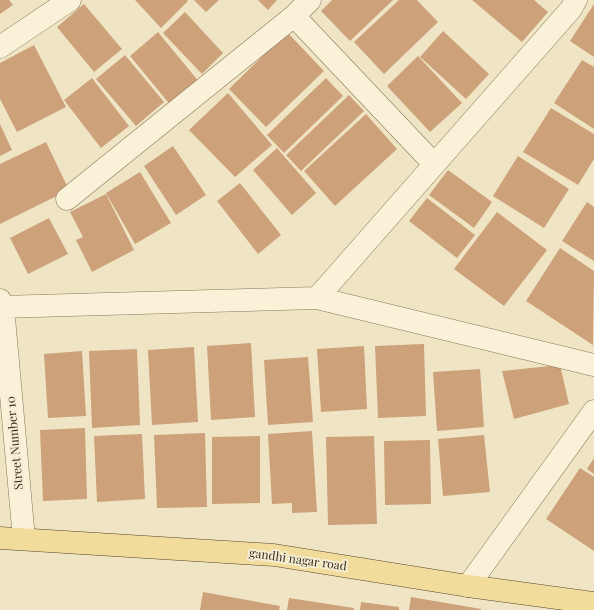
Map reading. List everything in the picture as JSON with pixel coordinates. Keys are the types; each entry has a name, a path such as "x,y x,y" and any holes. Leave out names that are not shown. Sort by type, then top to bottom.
{"main road":[{"name":"gandhi nagar road","path":"0,538 274,555 468,586 594,603"}],"street":[{"path":"0,47 70,0"},
{"path":"66,199 294,16 310,0"},
{"path":"317,298 572,9 576,0"},
{"path":"294,16 434,164"},
{"path":"1,305 317,298 594,364"},
{"name":"Street Number 10","path":"1,305 24,539"},
{"path":"468,586 594,411"}],"building":[{"path":"0,0 9,0 13,5 0,14"},
{"path":"135,0 187,0 188,1 161,28"},
{"path":"194,0 219,0 206,12"},
{"path":"258,0 277,0 268,10"},
{"path":"332,0 393,0 350,41 321,11"},
{"path":"399,0 417,0 438,22 384,74 354,42"},
{"path":"472,0 534,0 548,12 522,42"},
{"path":"84,4 122,49 94,72 57,27"},
{"path":"594,4 594,57 570,41"},
{"path":"185,12 223,53 202,74 163,33"},
{"path":"443,31 489,74 466,99 420,57"},
{"path":"158,32 200,83 172,107 130,56"},
{"path":"287,32 324,71 266,127 229,89"},
{"path":"34,45 66,107 17,132 0,99 0,63"},
{"path":"125,55 164,102 136,126 96,79"},
{"path":"418,56 462,103 430,132 387,86"},
{"path":"582,60 594,67 594,129 554,103"},
{"path":"92,78 129,126 101,148 64,100"},
{"path":"326,78 343,96 284,153 267,135"},
{"path":"228,93 272,145 235,177 189,130"},
{"path":"349,95 364,111 301,171 286,155"},
{"path":"551,108 594,134 594,159 578,185 523,152"},
{"path":"366,114 397,149 335,206 304,171"},
{"path":"0,124 12,150 0,156"},
{"path":"46,142 69,190 0,224 0,164"},
{"path":"173,146 206,195 176,215 144,166"},
{"path":"277,148 316,193 292,215 253,170"},
{"path":"518,156 569,189 544,228 493,196"},
{"path":"448,170 492,202 474,228 429,195"},
{"path":"140,172 171,223 135,244 106,193"},
{"path":"240,183 281,235 258,254 217,201"},
{"path":"106,194 134,250 92,272 76,240 83,237 70,212"},
{"path":"427,198 475,235 457,258 409,221"},
{"path":"587,202 594,207 594,261 562,241"},
{"path":"497,212 547,250 504,306 454,269"},
{"path":"49,218 68,254 28,274 10,238"},
{"path":"560,248 594,271 593,345 526,301"},
{"path":"251,343 255,417 211,420 207,346"},
{"path":"424,344 426,416 378,418 375,346"},
{"path":"364,346 367,409 321,412 317,349"},
{"path":"194,347 198,422 152,425 148,350"},
{"path":"137,349 140,425 92,428 89,351"},
{"path":"82,351 86,416 48,418 44,354"},
{"path":"308,357 313,422 268,425 264,360"},
{"path":"560,365 569,404 514,419 502,371"},
{"path":"480,369 484,427 437,431 433,372"},
{"path":"85,428 87,499 43,501 40,430"},
{"path":"312,431 317,512 292,513 292,503 272,504 268,434"},
{"path":"205,433 207,507 157,508 154,435"},
{"path":"142,434 145,499 97,502 94,436"},
{"path":"484,435 490,492 443,496 438,439"},
{"path":"260,436 260,503 212,504 212,437"},
{"path":"374,436 377,524 328,525 326,437"},
{"path":"430,440 431,504 385,505 384,441"},
{"path":"594,458 594,474 587,469"},
{"path":"580,468 594,477 594,551 546,519"},
{"path":"203,592 280,606 279,610 200,610"},
{"path":"411,597 481,609 481,610 409,610"},
{"path":"289,598 354,608 354,610 287,610"},
{"path":"361,602 399,607 399,610 360,610"}]}
